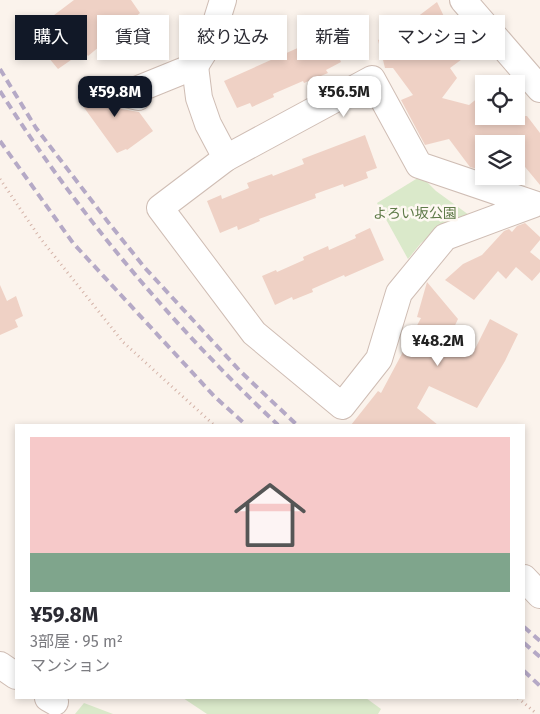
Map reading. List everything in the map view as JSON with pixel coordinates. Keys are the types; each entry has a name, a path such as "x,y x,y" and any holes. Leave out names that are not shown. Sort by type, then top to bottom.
{"street":[{"path":"138,98 126,94 195,66 210,42 223,0"},
{"path":"463,0 540,90"},
{"path":"195,66 199,98 208,124 226,158"},
{"path":"372,79 419,165 537,201 445,237 399,293 378,359 342,406 254,333 160,208 226,158 372,79"},
{"path":"525,579 540,595"},
{"path":"0,665 15,675"}],"path":[{"path":"0,179 40,238 123,342 213,424"},
{"path":"519,699 537,714"}],"green space":[{"name":"よろい坂公園","path":"421,176 436,191 469,215 439,229 421,243 408,259 377,203"},
{"path":"184,699 367,699 381,709 378,714 207,714"},
{"path":"84,703 113,714 75,714"}],"building":[{"path":"74,0 131,0 140,13 138,15 97,15 97,49 88,56 87,15 54,15"},
{"path":"437,2 443,15 420,15"},
{"path":"297,48 297,60 340,60 341,62 326,70 328,73 273,94 274,97 252,107 250,103 237,108 224,81 271,60 287,60 287,53"},
{"path":"51,60 71,60 58,69"},
{"path":"383,60 461,60 450,68 457,78 442,98 469,105 475,100 475,125 525,125 525,116 527,116 540,133 540,185 525,167 525,135 475,135 475,168 470,167 449,139 425,145 401,100 413,95 393,68 385,68"},
{"path":"113,76 118,82 114,85 111,92 116,105 122,109 139,112 153,131 127,150 117,153 80,102 83,97"},
{"path":"365,135 377,168 366,172 368,178 344,187 343,184 315,194 316,198 259,219 260,221 238,230 237,226 220,233 207,201 221,195 222,199 249,188 247,183 272,174 273,176 304,164 302,159"},
{"path":"525,223 540,237 540,240 530,252 540,260 540,272 532,281 516,267 506,279 498,271 474,300 445,280 463,264 482,255 504,231 509,229 512,232 517,226"},
{"path":"370,228 384,260 312,289 313,292 293,300 292,297 275,305 262,276 276,270 277,272 304,260 303,257 328,246 329,250 356,238 355,235"},
{"path":"427,282 458,319 447,342 472,355 490,319 518,334 505,361 477,408 429,386 417,408 437,424 352,424 378,391 381,393 421,318 417,317"},
{"path":"0,285 7,301 16,296 23,316 15,320 18,327 0,335"}],"railway":[{"path":"0,69 36,128 145,268 240,371 296,424"},
{"path":"0,91 61,181 128,267 201,348 277,424"},
{"path":"0,141 73,243 214,396 245,424"},
{"path":"525,628 540,641"},
{"path":"525,644 540,657"},
{"path":"525,672 540,686"}]}
